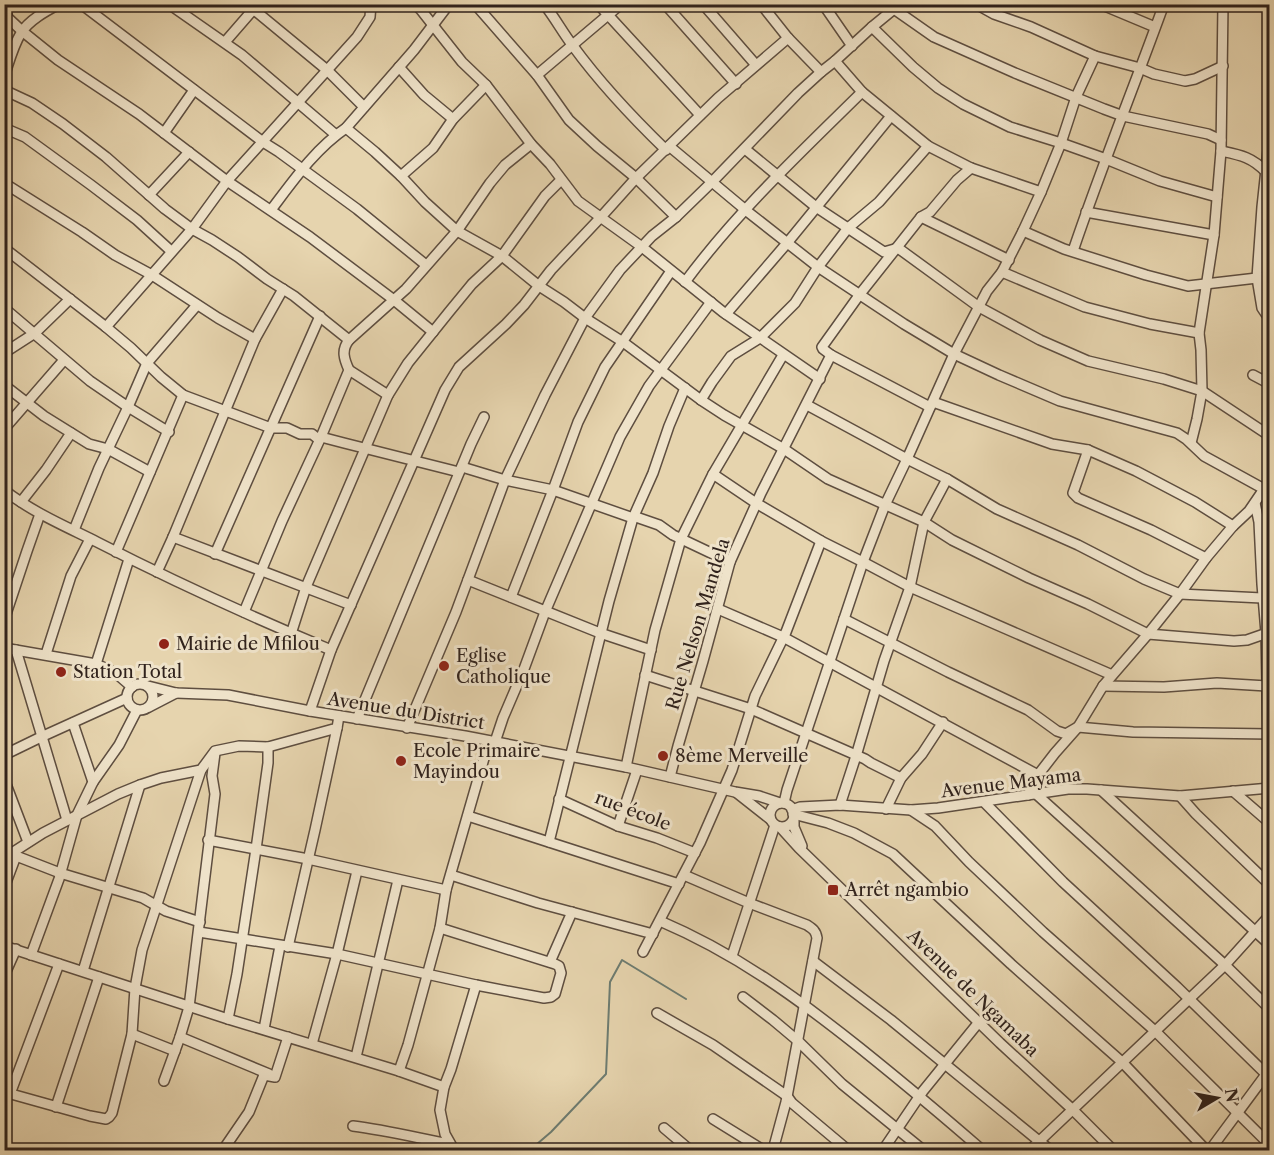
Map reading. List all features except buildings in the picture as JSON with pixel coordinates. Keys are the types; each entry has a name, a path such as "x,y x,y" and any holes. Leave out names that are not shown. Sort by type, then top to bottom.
{"street":[{"path":"4,77 22,31 59,4"},
{"path":"81,4 263,142 357,209 426,266"},
{"path":"169,4 242,55 336,135"},
{"path":"106,327 192,229 227,181 357,37 370,17 371,4"},
{"path":"415,4 462,62 486,85 578,201 642,247 726,314 819,379"},
{"path":"271,210 302,169 346,128 414,50 449,4"},
{"path":"475,4 537,75 569,120 636,178 676,217"},
{"path":"544,4 595,74 648,132 818,267 954,354 1060,401 1177,433 1204,456 1267,486 1255,503 1206,558 1148,634 1103,686 1078,727 1038,775 1032,794 1225,965 1269,1009"},
{"path":"598,4 700,114"},
{"path":"537,75 621,4"},
{"path":"665,4 736,84"},
{"path":"703,4 756,65"},
{"path":"761,4 788,38 821,72"},
{"path":"823,4 852,46"},
{"path":"976,4 994,14 1031,27 1095,56 1154,74 1185,81 1195,79 1223,66"},
{"path":"1100,4 1155,27"},
{"path":"1073,251 1164,4"},
{"path":"1191,443 1202,391 1199,333 1214,235 1221,151 1223,4"},
{"path":"225,42 252,6 327,70 364,107"},
{"path":"408,728 456,612 505,480 585,318 620,270 652,236 676,217 712,182 798,93 895,6 934,38 1015,73 1123,116 1208,134 1221,140"},
{"path":"4,8 6,18 58,60 139,114 227,181 310,237 433,332"},
{"path":"872,27 913,67 963,105 1010,127 1106,159 1160,181 1217,197"},
{"path":"310,711 331,650 445,390 459,367 506,324 636,178 700,114 788,38"},
{"path":"775,824 785,827 790,824 786,790 863,562 885,506 954,354 987,291 1002,272 1023,231 1041,192 1076,97 1095,56"},
{"path":"835,61 862,92 928,146 971,168 1041,192"},
{"path":"399,67 424,95 453,119"},
{"path":"401,176 433,148 453,119 486,85"},
{"path":"4,90 32,103 63,124 192,229 283,288 349,340"},
{"path":"164,133 194,90"},
{"path":"685,282 745,210 862,92"},
{"path":"726,314 891,116"},
{"path":"4,128 25,137 91,185 137,220 171,251"},
{"path":"346,128 401,176 457,231 502,256 540,286 623,342 701,400 784,449 828,479 924,522 952,540 1148,634 1234,641 1246,640 1268,632"},
{"path":"1269,132 1257,278 1262,308 1269,320"},
{"path":"388,395 349,370 343,350 349,340 394,300 426,266 457,231 490,183 506,165 531,144"},
{"path":"701,400 731,356 760,338 795,303 818,267 848,228 879,202 928,146"},
{"path":"745,149 816,207 884,252 898,248"},
{"path":"1221,151 1249,158 1266,172"},
{"path":"149,195 189,152"},
{"path":"971,168 957,180 930,212 921,217 860,294 822,347 823,349 932,405 1052,444 1088,450 1136,471 1195,502 1233,526"},
{"path":"291,634 306,587 388,395 408,363 472,284 502,256 540,203 561,180"},
{"path":"4,183 115,255 152,275 255,339"},
{"path":"1086,212 1214,235"},
{"path":"921,217 1009,260"},
{"path":"1023,231 1064,249 1188,286 1269,276"},
{"path":"4,248 106,327 183,395 271,428 287,428 300,434 312,434 317,438 321,437 553,490 659,525 673,535 730,562"},
{"path":"898,248 979,307 1040,340 1088,361 1202,391 1269,436"},
{"path":"511,597 578,422 605,367 671,271"},
{"path":"1002,272 1085,307 1150,324 1199,333"},
{"path":"157,572 255,339 283,288"},
{"path":"4,353 34,333 70,299"},
{"path":"399,1071 428,974 458,846 492,742 620,437 649,386 711,302"},
{"path":"74,530 147,363 197,305"},
{"path":"4,308 90,381 169,432"},
{"path":"215,554 320,316"},
{"path":"626,767 655,630 681,539 714,474 783,355"},
{"name":"Rue Nelson Mandela","path":"670,777 730,562 756,503 831,355"},
{"path":"4,429 64,360"},
{"path":"244,612 349,370"},
{"path":"1253,375 1269,384"},
{"path":"4,385 44,416 89,444 108,449 150,472"},
{"path":"549,842 600,633 633,518 653,473 685,388"},
{"path":"116,552 183,395"},
{"path":"807,405 947,479 997,509 1078,545 1144,579 1180,594 1262,598"},
{"path":"357,719 484,417"},
{"path":"21,502 71,433"},
{"path":"1088,450 1073,493 1077,498 1151,530 1206,558"},
{"path":"714,474 756,503 821,541 910,587 1112,675"},
{"path":"840,806 890,642 910,587 924,522 947,479"},
{"path":"4,490 40,514 129,559 291,634 331,650"},
{"path":"1255,503 1264,521 1262,598 1268,632 1269,788"},
{"path":"4,620 40,514"},
{"path":"173,537 351,605"},
{"path":"46,654 71,576 90,539"},
{"path":"643,952 695,853 732,771 755,696 783,637 821,541"},
{"path":"96,664 129,559"},
{"path":"468,580 545,612 651,650"},
{"path":"718,609 783,637 1038,775"},
{"path":"844,619 1028,710 1057,731 1066,734 1078,727 1133,732 1269,734"},
{"path":"4,648 96,664 117,674 132,687"},
{"path":"16,650 67,820"},
{"path":"645,675 751,709 866,759 901,778"},
{"path":"1103,686 1164,687 1217,683 1267,686"},
{"path":"140,684 148,686 151,689 153,701 145,710 137,710 129,703 128,692 132,687 140,684"},
{"name":"Avenue du District","path":"148,686 176,693 228,695 626,767 759,796 854,833 893,854 1011,964 1122,1062 1208,1150"},
{"name":"Avenue du District","path":"148,707 176,693"},
{"path":"4,755 128,698"},
{"path":"31,955 60,873 77,815 93,782 119,745 137,710"},
{"path":"264,1029 315,830 339,716"},
{"path":"886,809 901,778 922,754 943,722"},
{"path":"73,723 93,782"},
{"path":"59,964 7,1093 106,1119 112,1113 132,1034 135,988 142,950 201,770 215,751 240,746 268,747 337,728"},
{"path":"228,1019 256,849 268,747"},
{"path":"164,1081 189,1007 215,794 212,776 215,751"},
{"path":"4,888 10,856 28,842 118,794 161,778 201,770"},
{"path":"618,826 637,770"},
{"path":"4,780 28,842"},
{"path":"83,971 140,785"},
{"name":"Avenue Mayama","path":"789,809 840,806 911,810 1068,789 1180,796 1269,788"},
{"path":"1101,790 1269,945"},
{"path":"1233,791 1269,823"},
{"name":"Avenue du District","path":"735,792 748,800 775,824"},
{"path":"1180,796 1269,885"},
{"name":"rue école","path":"559,799 618,826 695,853"},
{"path":"984,802 1063,882 1268,1073 1208,1150"},
{"path":"732,956 775,824 771,810 774,805 789,809"},
{"name":"Avenue de Ngamaba","path":"789,809 796,834 810,858"},
{"path":"911,810 935,826 969,862 1043,932 1155,1031 1269,1145"},
{"path":"468,816 679,885"},
{"name":"Avenue de Ngamaba","path":"775,824 1113,1150"},
{"path":"208,840 308,859 446,890"},
{"path":"10,856 143,898 199,927 242,939 337,954 476,986 544,998 555,994 561,973 559,966 440,928"},
{"path":"312,1044 357,871"},
{"path":"451,875 538,903 653,934"},
{"path":"684,875 813,928 816,933 817,938 798,1041 773,1150"},
{"path":"356,1057 398,880"},
{"path":"550,962 572,912"},
{"path":"1030,1150 1225,965 1269,915"},
{"path":"660,921 732,956 804,1003 920,1095 982,1150"},
{"path":"4,946 444,1087"},
{"path":"4,976 16,950"},
{"path":"813,961 891,1020 1050,1150"},
{"path":"56,1107 99,977"},
{"path":"452,1147 445,1134 440,1110 444,1087 476,986"},
{"path":"743,997 798,1041 842,1084 923,1150"},
{"path":"657,1012 713,1045 787,1096 792,1103 848,1150"},
{"path":"883,1150 920,1095 979,1022"},
{"path":"132,1034 175,1051"},
{"path":"180,1037 275,1077"},
{"path":"275,1077 288,1037"},
{"path":"223,1150 249,1112 264,1076 275,1077"},
{"path":"713,1119 763,1150"},
{"path":"352,1125 452,1147"},
{"path":"664,1128 690,1150"}],"waterway":[{"path":"530,1150 551,1132 606,1074 610,982 622,960 686,999"}],"place":[{"name":"Mairie de Mfilou","path":"164,644"},
{"name":"Eglise Catholique","path":"444,666"},
{"name":"Station Total","path":"61,672"},
{"name":"8ème Merveille","path":"663,756"},
{"name":"Ecole Primaire Mayindou","path":"401,761"},
{"name":"Arrêt ngambio","path":"833,890"}]}
